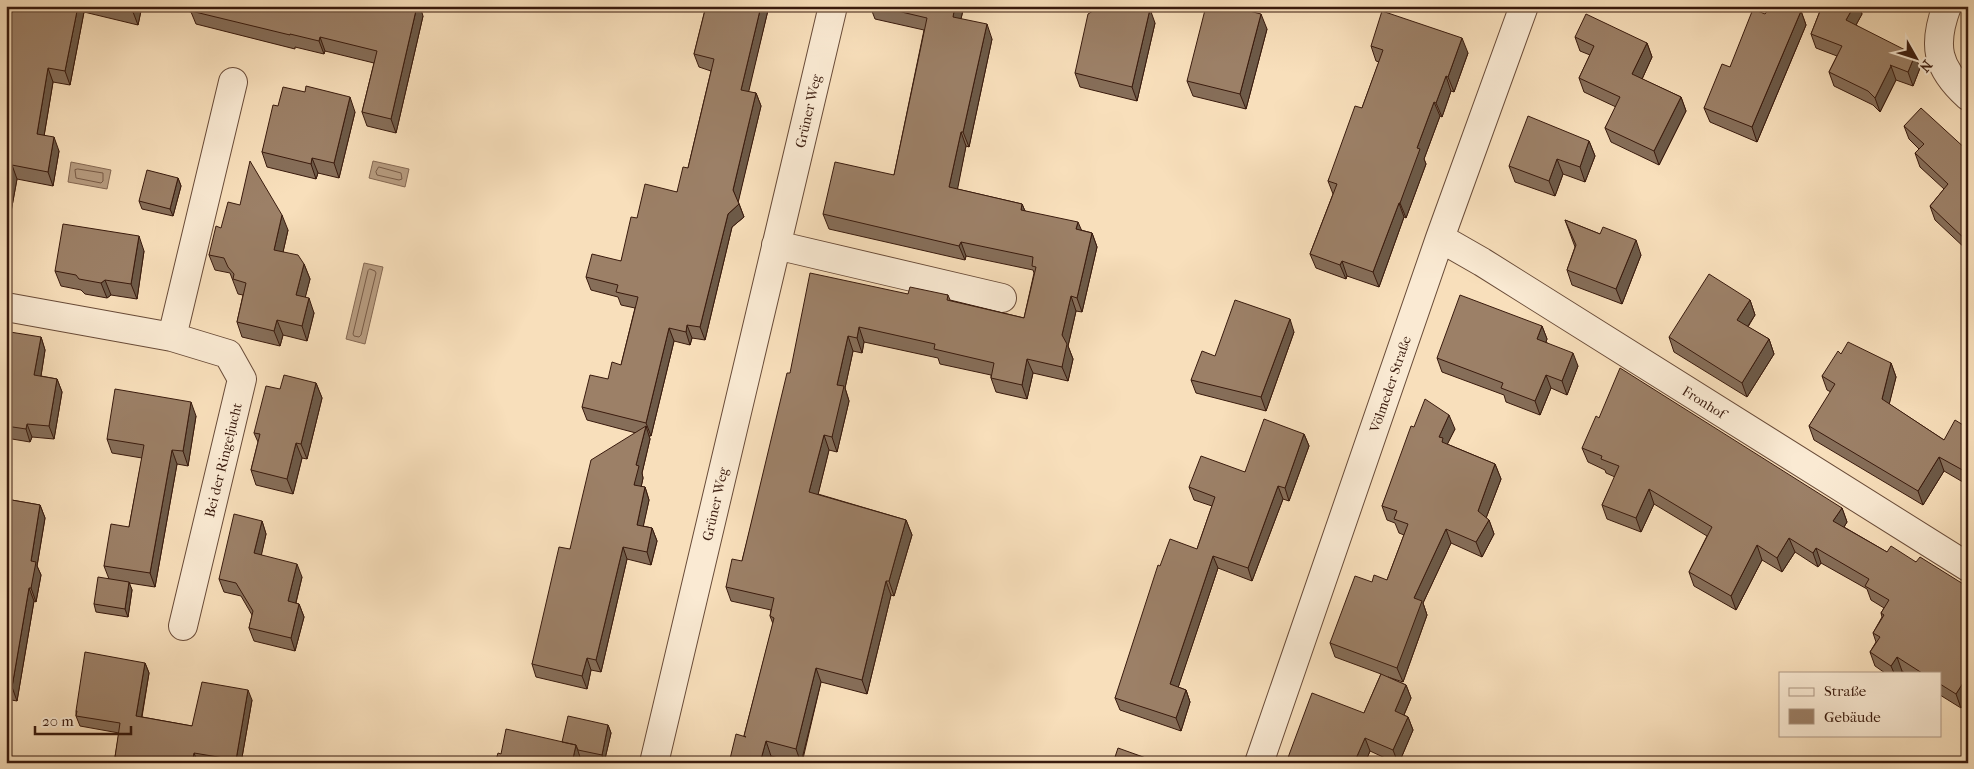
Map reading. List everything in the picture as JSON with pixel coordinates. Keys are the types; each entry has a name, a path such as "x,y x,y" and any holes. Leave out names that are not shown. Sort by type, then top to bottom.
{"street":[{"name":"Grüner Weg","path":"654,763 834,6"},
{"name":"Völmeder Straße","path":"1259,763 1440,238 1524,6"},
{"path":"1947,6 1937,43 1942,62 1951,81 1968,96"},
{"path":"172,337 233,82"},
{"name":"Fronhof","path":"1440,238 1482,262 1968,567"},
{"path":"776,245 1002,298"},
{"name":"Bei der Ringeljucht","path":"6,307 172,337 228,354 242,380 182,626"}],"water":[{"path":"373,161 409,169 405,187 369,178"},
{"path":"71,162 111,170 107,189 68,182"},
{"path":"364,263 383,267 365,344 346,339"}],"building":[{"path":"13,6 78,6 65,71 48,68 37,134 54,137 48,172 12,165 6,196 6,34"},
{"path":"111,6 134,6 133,12"},
{"path":"192,6 417,6 391,119 362,112 377,51 320,37 319,41 290,35 191,11"},
{"path":"706,6 761,6 741,90 756,93 733,190 739,204 728,214 700,327 687,325 686,332 669,328 646,423 582,407 590,375 608,379 612,362 621,365 638,297 616,292 618,285 586,277 592,254 621,261 631,217 637,218 645,184 677,192 683,167 688,168 714,59 694,54"},
{"path":"876,6 955,6 953,17 987,24 949,187 1022,204 1021,210 1078,222 1076,229 1092,233 1077,298 1071,296 1062,335 1067,344 1062,367 1027,359 1022,385 991,378 994,363 934,349 935,344 859,327 857,338 848,336 837,385 844,386 832,437 824,435 809,492 906,520 889,581 886,581 862,680 816,668 796,749 766,741 760,763 729,763 736,734 746,737 744,736 774,618 770,616 774,598 726,587 732,559 742,561 787,373 790,373 810,273 908,294 910,287 948,295 947,300 1024,318 1036,267 1032,266 1033,257 961,242 959,246 823,214 835,162 894,175 927,18"},
{"path":"1101,6 1124,11 1125,6 1138,6 1150,9 1132,87 1075,73 1088,14"},
{"path":"1206,6 1230,6 1261,14 1240,94 1187,81"},
{"path":"1771,6 1794,6 1801,11 1752,127 1704,108 1722,64 1730,67 1753,9 1765,14"},
{"path":"1822,6 1854,6 1846,20 1915,55 1908,72 1890,65 1875,98 1868,91 1829,72 1842,46 1811,34"},
{"path":"1382,11 1462,38 1448,77 1446,76 1436,103 1434,102 1417,148 1420,149 1373,272 1342,261 1340,265 1310,254 1337,184 1328,181 1355,106 1362,108 1383,50 1371,46"},
{"path":"1586,14 1647,43 1632,74 1681,97 1654,151 1605,128 1620,97 1579,78 1594,46 1575,37"},
{"path":"306,86 350,97 334,163 312,158 311,164 262,152 273,105 278,106 283,87 305,92"},
{"path":"1921,108 1968,151 1968,242 1930,206 1948,184 1915,153 1924,144 1904,126"},
{"path":"1528,116 1589,141 1580,167 1557,159 1549,181 1509,166"},
{"path":"250,161 282,215 274,250 298,255 304,264 296,295 309,298 302,326 277,320 274,331 237,322 246,283 233,279 234,274 224,258 209,255 216,226 221,228 228,202 240,205"},
{"path":"147,170 178,178 170,209 139,201"},
{"path":"1565,220 1600,234 1603,227 1636,240 1616,289 1567,270 1576,245"},
{"path":"63,224 139,236 131,284 105,280 101,283 79,279 76,275 55,271"},
{"path":"1709,274 1750,300 1737,320 1769,339 1742,383 1669,337"},
{"path":"1460,295 1542,326 1537,339 1573,353 1562,381 1546,375 1535,401 1501,388 1503,383 1437,358"},
{"path":"1235,300 1290,319 1261,397 1191,380 1202,351 1215,356"},
{"path":"10,332 41,337 34,375 57,379 49,426 27,424 26,429 6,426 6,352"},
{"path":"1848,342 1891,363 1882,399 1944,440 1955,420 1968,428 1968,473 1939,457 1918,491 1809,426 1835,384 1822,376 1838,351 1841,354"},
{"path":"1620,368 1842,508 1833,521 1887,552 1891,546 1916,562 1920,557 1968,587 1968,675 1956,694 1942,685 1942,672 1920,672 1897,657 1891,666 1870,652 1880,637 1873,633 1884,615 1881,613 1889,600 1865,586 1869,579 1816,548 1813,553 1789,538 1777,558 1757,545 1731,596 1689,572 1712,527 1649,489 1636,518 1602,505 1619,466 1601,459 1602,456 1582,448 1596,416 1599,418"},
{"path":"284,375 316,383 301,444 296,443 287,479 251,470 260,434 254,433 266,386 280,389"},
{"path":"115,389 191,402 183,451 172,450 150,573 104,566 111,524 129,527 144,445 107,439"},
{"path":"1425,399 1449,415 1439,437 1443,438 1442,442 1495,464 1478,511 1489,520 1476,542 1446,529 1414,598 1422,601 1397,668 1330,643 1355,576 1372,582 1374,575 1387,580 1408,524 1394,519 1397,511 1382,506 1411,426 1414,427"},
{"path":"1264,419 1304,434 1285,488 1278,486 1248,568 1213,556 1170,684 1186,690 1176,718 1115,698 1158,565 1160,566 1170,539 1197,549 1215,497 1189,487 1201,456 1245,472"},
{"path":"646,426 636,465 639,466 634,485 645,487 637,525 652,528 647,552 623,547 596,660 587,658 582,676 532,664 559,547 570,549 591,460"},
{"path":"6,499 40,505 31,561 36,562 31,588 29,588 12,687 6,686"},
{"path":"234,514 262,521 254,553 297,564 288,601 299,604 291,638 249,628 253,611 236,583 219,579"},
{"path":"98,577 129,582 125,609 94,604"},
{"path":"85,652 145,663 136,716 192,726 202,682 248,690 236,760 194,753 192,763 150,763 115,757 120,723 76,716"},
{"path":"1381,674 1406,685 1395,711 1408,717 1393,750 1365,738 1354,763 1286,763 1312,693 1364,713"},
{"path":"568,716 608,725 602,755 578,750 576,745 562,742"},
{"path":"506,729 576,745 572,763 495,763 498,753 501,754"},
{"path":"1118,748 1160,763 1113,763"}]}
